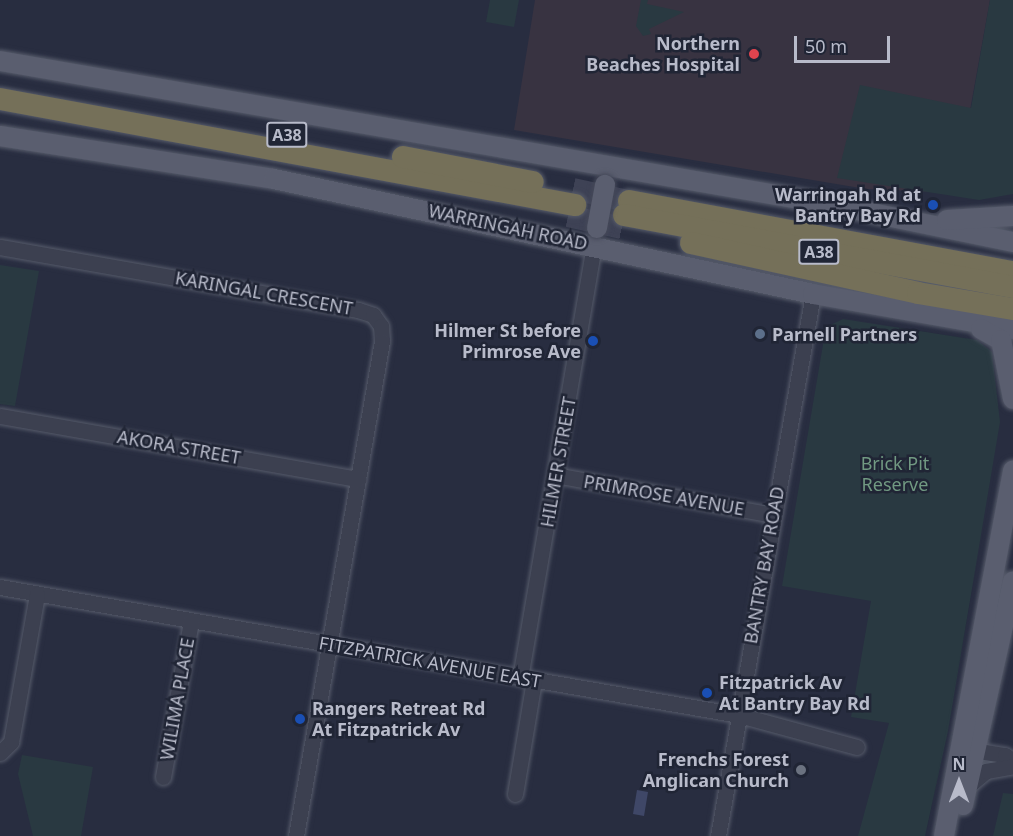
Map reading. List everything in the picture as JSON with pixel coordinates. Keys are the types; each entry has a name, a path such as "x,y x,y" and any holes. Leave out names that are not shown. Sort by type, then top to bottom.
{"highway":[{"name":"WARRINGAH ROAD","path":"0,85 572,203 460,184 324,156 0,99"},
{"name":"A38","path":"626,215 1013,272"},
{"name":"A38","path":"626,215 1013,288"},
{"path":"626,215 918,293 1013,309"}],"main road":[{"name":"A38","path":"2,61 606,176 928,224 1013,242"},
{"name":"WARRINGAH ROAD","path":"0,136 285,181 596,237 813,294 963,323 1013,329"},
{"path":"596,237 606,176"},
{"path":"928,224 1013,216"},
{"path":"963,323 992,333 1001,340 1013,399"},
{"path":"957,836 967,787 967,749 1013,470"},
{"path":"944,836 1013,582"}],"street":[{"name":"HILMER STREET","path":"515,794 527,679 555,475 596,237"},
{"name":"KARINGAL CRESCENT","path":"0,247 373,315 381,326 382,342 296,836"},
{"name":"BANTRY BAY ROAD","path":"718,836 813,294"},
{"name":"AKORA STREET","path":"0,416 358,478"},
{"name":"PRIMROSE AVENUE","path":"555,475 773,515"},
{"name":"FITZPATRICK AVENUE EAST","path":"0,587 191,622 739,715 857,747"},
{"path":"0,753 11,742 36,594"},
{"name":"WILIMA PLACE","path":"163,777 191,622"},
{"path":"967,749 1005,755 1013,761"},
{"path":"967,787 986,771 1013,766"}],"shaded area":[{"name":"Northern Beaches Hospital","path":"535,0 990,0 955,193 866,189 514,130"}],"green space":[{"path":"490,0 519,0 514,27 486,22"},
{"path":"641,0 648,0 647,4 684,12 649,29 651,34 643,36 636,26"},
{"path":"990,0 1013,0 1013,194 979,200 837,178 860,85 971,108"},
{"path":"0,265 39,271 15,406 0,404"},
{"name":"Brick Pit Reserve","path":"843,319 977,340 992,352 1000,422 948,731 925,836 858,836 889,723 851,717 871,601 782,586 826,327"},
{"path":"22,755 93,767 81,836 33,836 18,774"},
{"path":"1003,793 1013,794 1013,836 993,836"}],"water":[{"path":"637,790 648,792 644,816 633,814"}],"tunnel":[{"path":"573,189 628,201"},
{"path":"568,216 627,229"}],"place":[{"name":"Northern Beaches Hospital","path":"754,54"},
{"name":"Warringah Rd at Bantry Bay Rd","path":"933,205"},
{"name":"Parnell Partners","path":"760,334"},
{"name":"Hilmer St before Primrose Ave","path":"593,341"},
{"name":"Fitzpatrick Av At Bantry Bay Rd","path":"707,693"},
{"name":"Rangers Retreat Rd At Fitzpatrick Av","path":"300,719"},
{"name":"Frenchs Forest Anglican Church","path":"801,770"}]}
